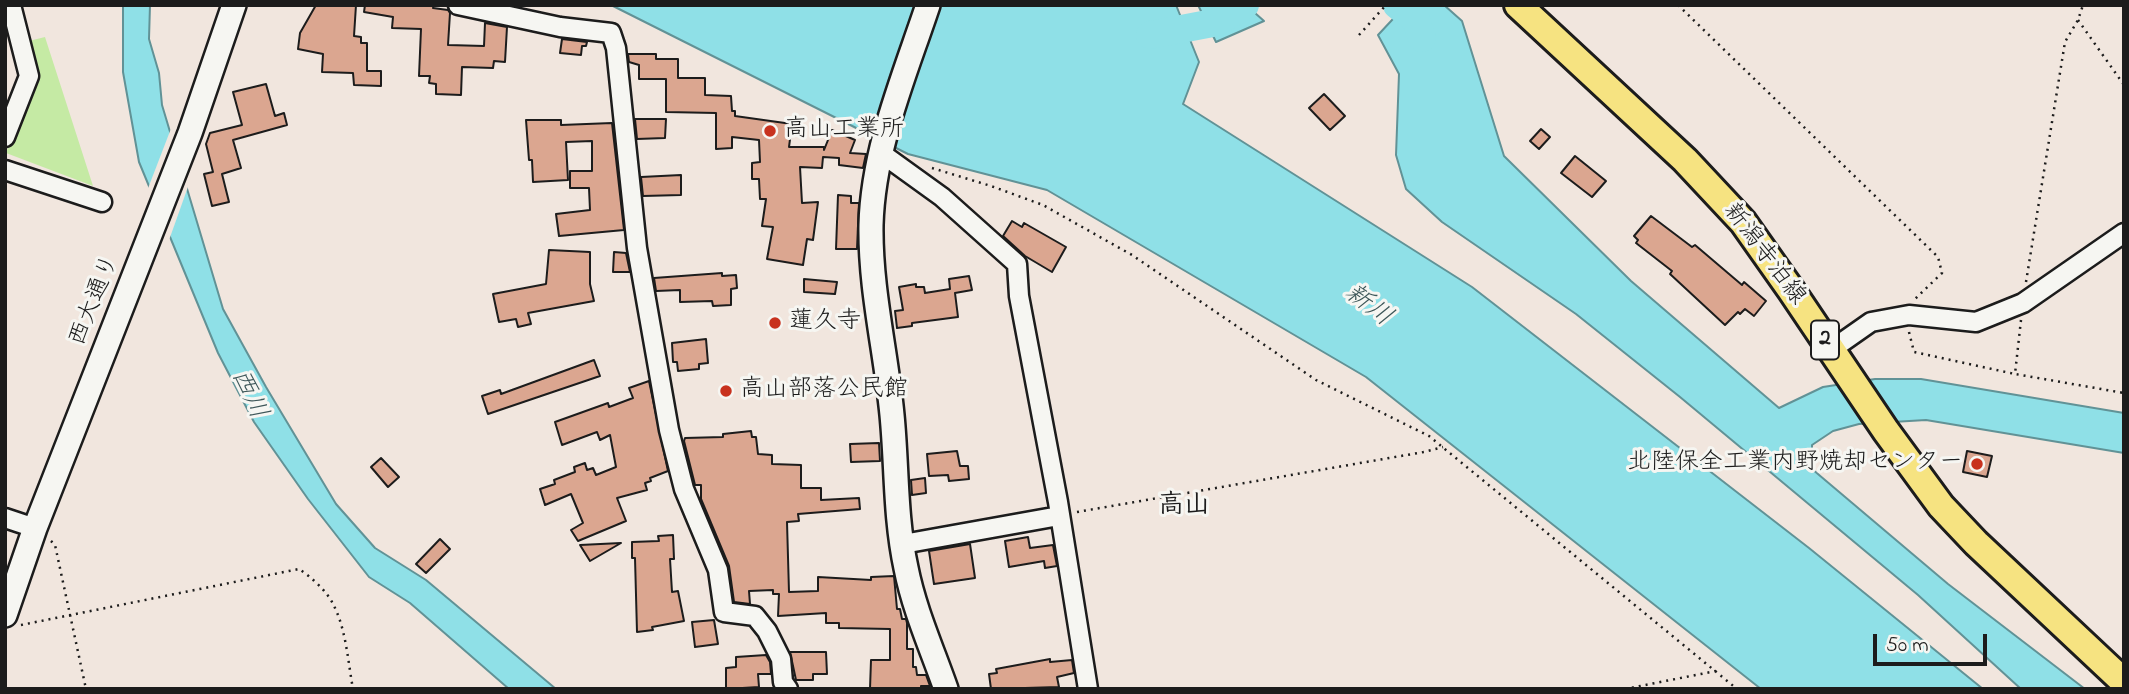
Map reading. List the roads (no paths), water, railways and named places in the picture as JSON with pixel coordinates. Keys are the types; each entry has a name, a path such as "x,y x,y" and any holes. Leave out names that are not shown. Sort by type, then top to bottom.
{"main road":[{"name":"新潟寺泊線","path":"1518,5 1685,160 1743,222 1886,431 1941,506 1976,543 2124,682"}],"street":[{"path":"5,137 29,76 11,5"},
{"name":"西大通り","path":"12,621 35,528 186,143 234,5"},
{"path":"458,5 560,27 611,33 616,48 637,248 669,430 684,489 718,570 724,612 755,616 767,631 781,659 783,682 788,689"},
{"path":"928,5 882,147 871,225 876,301 892,415 897,512 905,566 946,689"},
{"path":"882,147 1017,264 1019,296 1087,689"},
{"path":"5,170 102,202"},
{"path":"1831,350 1871,322 1909,315 1976,323 2023,303 2124,233"},
{"path":"903,544 1059,516"},
{"path":"5,518 35,528"}],"water":[{"name":"西川","path":"123,5 150,5 149,39 159,73 162,105 223,309 336,504 375,548 426,580 556,689 509,689 410,603 369,577 308,499 254,422 218,353 139,162 123,72"},
{"name":"新川","path":"611,5 1176,5 1199,62 1183,104 1472,287 1809,548 1983,689 1761,689 1366,377 1047,190 908,154"},
{"path":"1198,5 1246,5 1264,21 1216,42"},
{"path":"1406,5 1444,5 1462,21 1504,156 1631,281 1779,408 1823,387 1875,379 1921,379 2124,413 2124,453 1926,420 1859,424 1833,431 1812,445 1812,469 1948,584 2085,689 2021,689 1918,595 1680,397 1576,314 1442,222 1406,189 1396,155 1399,74 1378,35"}],"waterway":[{"path":"1150,35 1218,22 1245,5"},
{"path":"1397,5 1416,20 1422,38"}],"place":[{"name":"高山工業所","path":"770,131"},
{"name":"蓮久寺","path":"775,323"},
{"name":"高山部落公民館","path":"726,391"},
{"name":"北陸保全工業内野焼却センター","path":"1977,464"}],"district":[{"name":"高山","path":"1184,508"}]}
